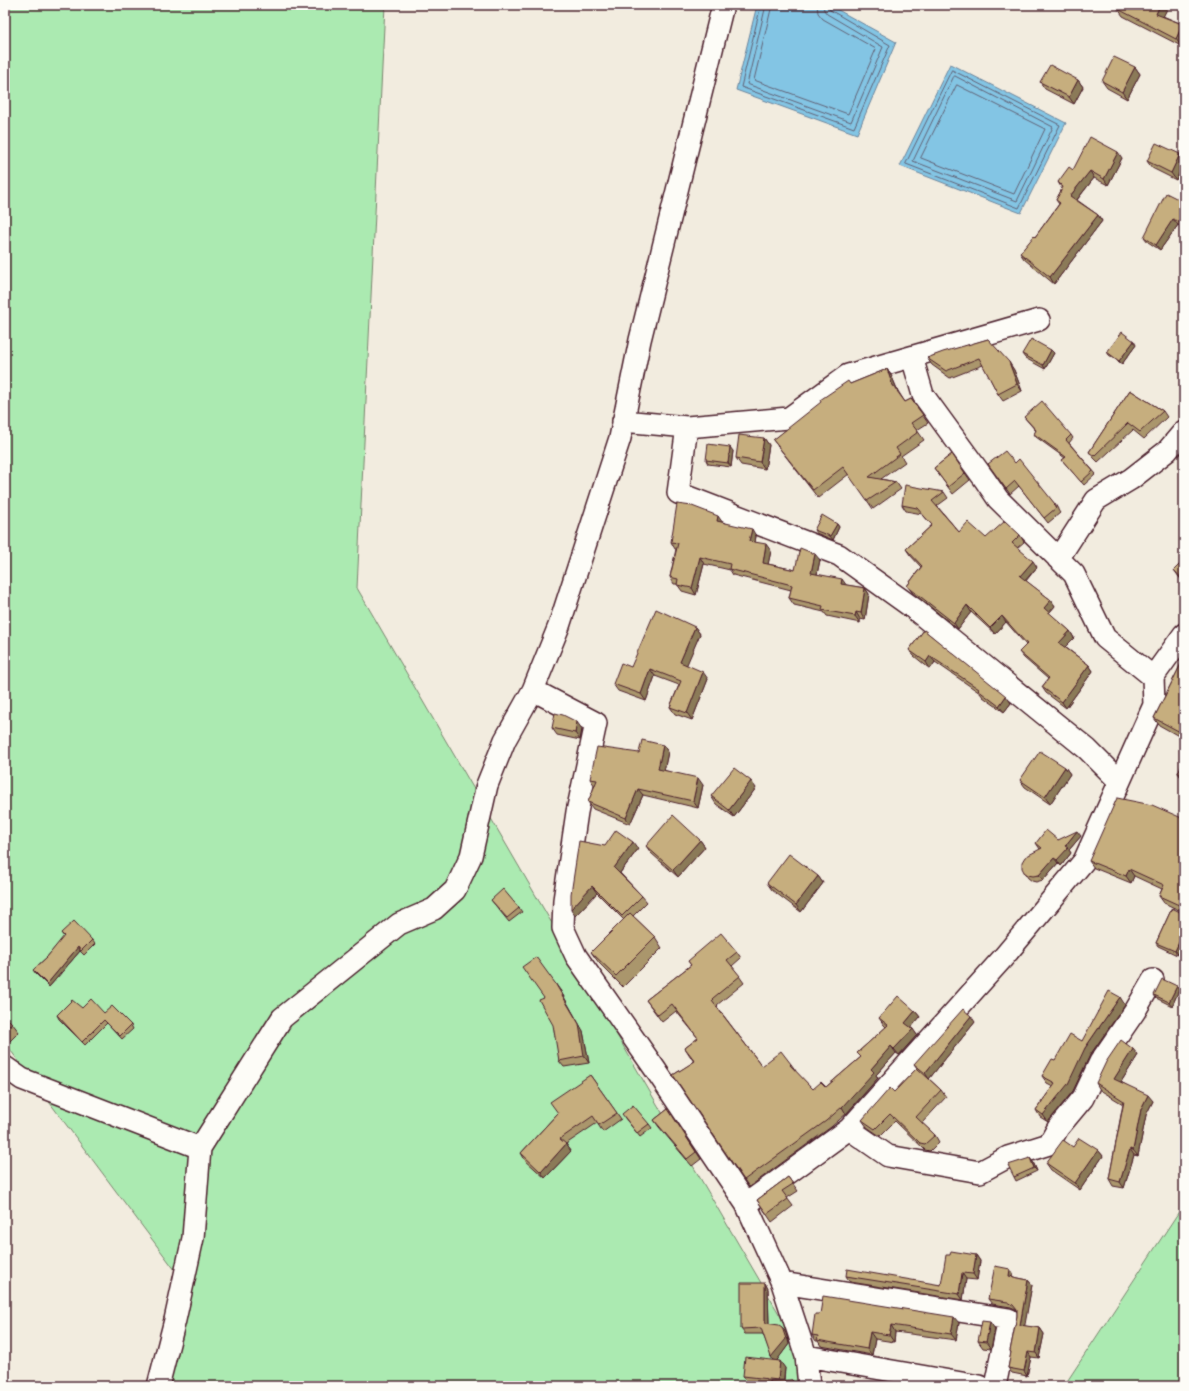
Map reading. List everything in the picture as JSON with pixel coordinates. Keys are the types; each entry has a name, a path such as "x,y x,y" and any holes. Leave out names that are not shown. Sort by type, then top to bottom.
{"street":[{"path":"158,1386 175,1320 193,1238 200,1148 282,1018 399,924 434,909 455,890 472,856 487,785 505,740 532,690 559,626 620,438 640,340 723,5"},
{"path":"623,421 687,427 789,418 848,376 1039,320"},
{"path":"912,357 923,395 986,480 998,499 1074,574 1105,638 1153,677"},
{"path":"687,427 678,493 839,555 913,608 1087,749 1119,780"},
{"path":"1058,559 1096,500 1131,478 1167,451 1184,431"},
{"path":"746,1204 849,1129 1002,960 1084,861 1119,780 1154,705 1153,677 1184,634"},
{"path":"532,690 596,723 575,827 564,900 562,928 576,956 655,1069 746,1204 782,1283 806,1356 809,1386"},
{"path":"849,1129 888,1156 980,1172 1008,1157 1049,1144 1058,1128 1083,1098 1100,1062 1135,1011 1153,980"},
{"path":"5,1067 22,1079 200,1148"},
{"path":"782,1283 1009,1319 995,1386"},
{"path":"806,1356 979,1386"}],"green space":[{"path":"5,5 385,5 357,588 821,1386 165,1386 184,1282 5,1043"},
{"path":"1184,1204 1184,1386 1064,1386"}],"water":[{"path":"757,5 829,5 896,42 857,134 736,90"},
{"path":"950,64 1066,123 1021,213 900,166"}],"building":[{"path":"1120,5 1160,5 1156,14 1182,24 1180,28 1184,23 1184,33 1180,30 1176,39 1118,9"},
{"path":"1114,57 1135,67 1122,92 1102,81"},
{"path":"1050,65 1078,80 1069,97 1040,82"},
{"path":"1090,137 1118,152 1104,179 1090,171 1070,196 1098,215 1050,277 1020,253 1034,236 1035,237 1060,203 1056,200 1063,187 1058,182 1069,167 1073,170"},
{"path":"1156,143 1180,154 1171,173 1147,161"},
{"path":"1166,193 1184,202 1184,216 1181,223 1173,219 1156,245 1144,237"},
{"path":"1122,332 1134,341 1119,361 1107,352"},
{"path":"988,339 1009,362 1017,384 998,394 979,358 946,371 927,358 943,352"},
{"path":"1031,339 1051,350 1043,365 1022,354"},
{"path":"887,369 892,384 905,402 911,399 923,415 911,423 918,432 896,448 900,454 869,477 896,482 867,501 843,467 813,490 773,440 821,402 820,400 848,381 850,384"},
{"path":"1130,390 1163,411 1140,432 1128,423 1094,456 1089,452"},
{"path":"1042,401 1071,435 1066,440 1093,471 1081,482 1062,460 1066,457 1034,434 1036,430 1024,417"},
{"path":"739,435 764,438 760,462 736,458"},
{"path":"708,444 730,447 728,463 706,460"},
{"path":"1005,451 1015,463 1019,459 1055,504 1054,505 1056,508 1044,518 1015,481 1006,489 988,464"},
{"path":"952,454 965,473 948,487 934,468"},
{"path":"905,485 944,492 932,501 959,532 968,522 986,538 1005,521 1020,535 1012,543 1033,561 1020,576 1051,600 1044,608 1070,631 1059,643 1089,665 1062,702 1042,687 1049,678 1019,652 1027,644 1002,616 990,628 967,605 954,623 907,586 922,566 906,549 932,525 917,508 902,505"},
{"path":"677,504 692,506 718,516 717,521 752,529 749,541 766,544 763,563 795,570 800,548 815,554 811,573 842,579 841,584 865,588 861,613 856,612 855,616 822,610 823,606 789,598 792,585 729,569 730,564 700,557 692,588 677,585 678,579 670,577 678,543 671,542"},
{"path":"822,515 837,524 830,536 814,530"},
{"path":"1184,560 1184,581 1174,570"},
{"path":"656,609 695,627 680,662 703,672 687,713 670,707 681,681 650,669 641,694 613,684 621,663 631,667"},
{"path":"924,630 1006,696 999,706 978,690 979,689 930,656 926,662 909,650"},
{"path":"1184,658 1184,734 1154,718"},
{"path":"555,713 577,722 575,733 552,728"},
{"path":"642,740 663,745 658,769 698,778 693,801 638,789 626,818 588,802 597,780 590,779 597,747 639,753"},
{"path":"1040,751 1065,767 1045,797 1020,780"},
{"path":"1184,759 1184,776 1178,773"},
{"path":"734,768 751,781 729,810 711,796"},
{"path":"1117,798 1152,805 1184,819 1184,893 1179,905 1159,896 1164,885 1129,869 1126,876 1089,861"},
{"path":"673,815 700,840 673,870 646,846"},
{"path":"616,830 633,842 614,868 642,896 622,916 592,886 571,909 571,894 579,841 605,846"},
{"path":"1046,830 1058,840 1077,831 1065,846 1068,848 1057,860 1054,858 1039,875 1028,875 1022,868 1022,862 1025,857 1042,848 1036,843"},
{"path":"789,854 818,876 796,905 767,883"},
{"path":"503,889 519,908 507,918 491,900"},
{"path":"1172,908 1184,914 1184,931 1175,951 1156,943"},
{"path":"630,913 655,937 616,976 591,952"},
{"path":"74,921 92,940 81,951 78,947 47,984 33,970 47,957 64,936 61,933"},
{"path":"721,933 737,952 727,960 740,976 713,998 714,999 712,1001 762,1066 781,1051 791,1064 790,1065 813,1089 821,1082 826,1087 861,1057 857,1053 888,1025 879,1018 898,996 915,1011 905,1023 913,1029 894,1049 891,1046 871,1069 874,1072 842,1107 826,1121 744,1180 673,1075 695,1061 685,1048 698,1038 672,1004 658,1015 646,1000 691,965 688,961"},
{"path":"536,957 555,983 579,1024 584,1056 559,1061 553,1025 539,1000 544,998 522,967"},
{"path":"1162,979 1177,986 1169,1002 1154,995"},
{"path":"1109,991 1120,997 1085,1048 1068,1084 1043,1115 1036,1110 1055,1083 1042,1076 1052,1059 1055,1060 1070,1034 1082,1041"},
{"path":"91,999 104,1013 112,1006 131,1025 120,1036 104,1020 82,1042 57,1015 72,1000 82,1008"},
{"path":"963,1009 971,1016 925,1073 914,1064"},
{"path":"5,1016 12,1023 5,1029"},
{"path":"1121,1040 1133,1049 1114,1079 1148,1095 1141,1109 1133,1150 1130,1149 1120,1182 1109,1179 1124,1101 1096,1083 1106,1062"},
{"path":"917,1068 941,1090 916,1117 935,1135 925,1144 920,1143 890,1114 875,1129 862,1120 890,1088 894,1092"},
{"path":"590,1075 617,1113 599,1125 593,1116 560,1139 566,1144 541,1172 521,1153 558,1113 550,1102"},
{"path":"633,1105 649,1124 637,1133 622,1114"},
{"path":"668,1109 696,1152 687,1159 654,1120"},
{"path":"1079,1138 1098,1150 1075,1183 1046,1163 1063,1140 1073,1147"},
{"path":"1030,1158 1034,1168 1014,1177 1008,1165"},
{"path":"788,1177 793,1184 782,1191 788,1199 767,1214 757,1200"},
{"path":"951,1251 976,1255 973,1274 962,1273 959,1294 846,1276 847,1269 941,1285 946,1255 950,1255"},
{"path":"995,1266 1010,1269 1009,1276 1028,1280 1020,1325 1040,1328 1036,1353 1028,1352 1024,1371 1008,1368 1017,1310 1008,1302 988,1299"},
{"path":"741,1283 765,1283 765,1323 779,1325 782,1327 786,1339 771,1357 761,1328 741,1329"},
{"path":"823,1296 954,1317 951,1334 891,1325 889,1335 870,1332 867,1349 817,1340 818,1336 812,1335 815,1314 820,1314"},
{"path":"982,1321 990,1322 986,1342 978,1341"},
{"path":"745,1357 780,1361 778,1380 743,1376"},
{"path":"792,1380 794,1386 770,1386 770,1381"}]}
